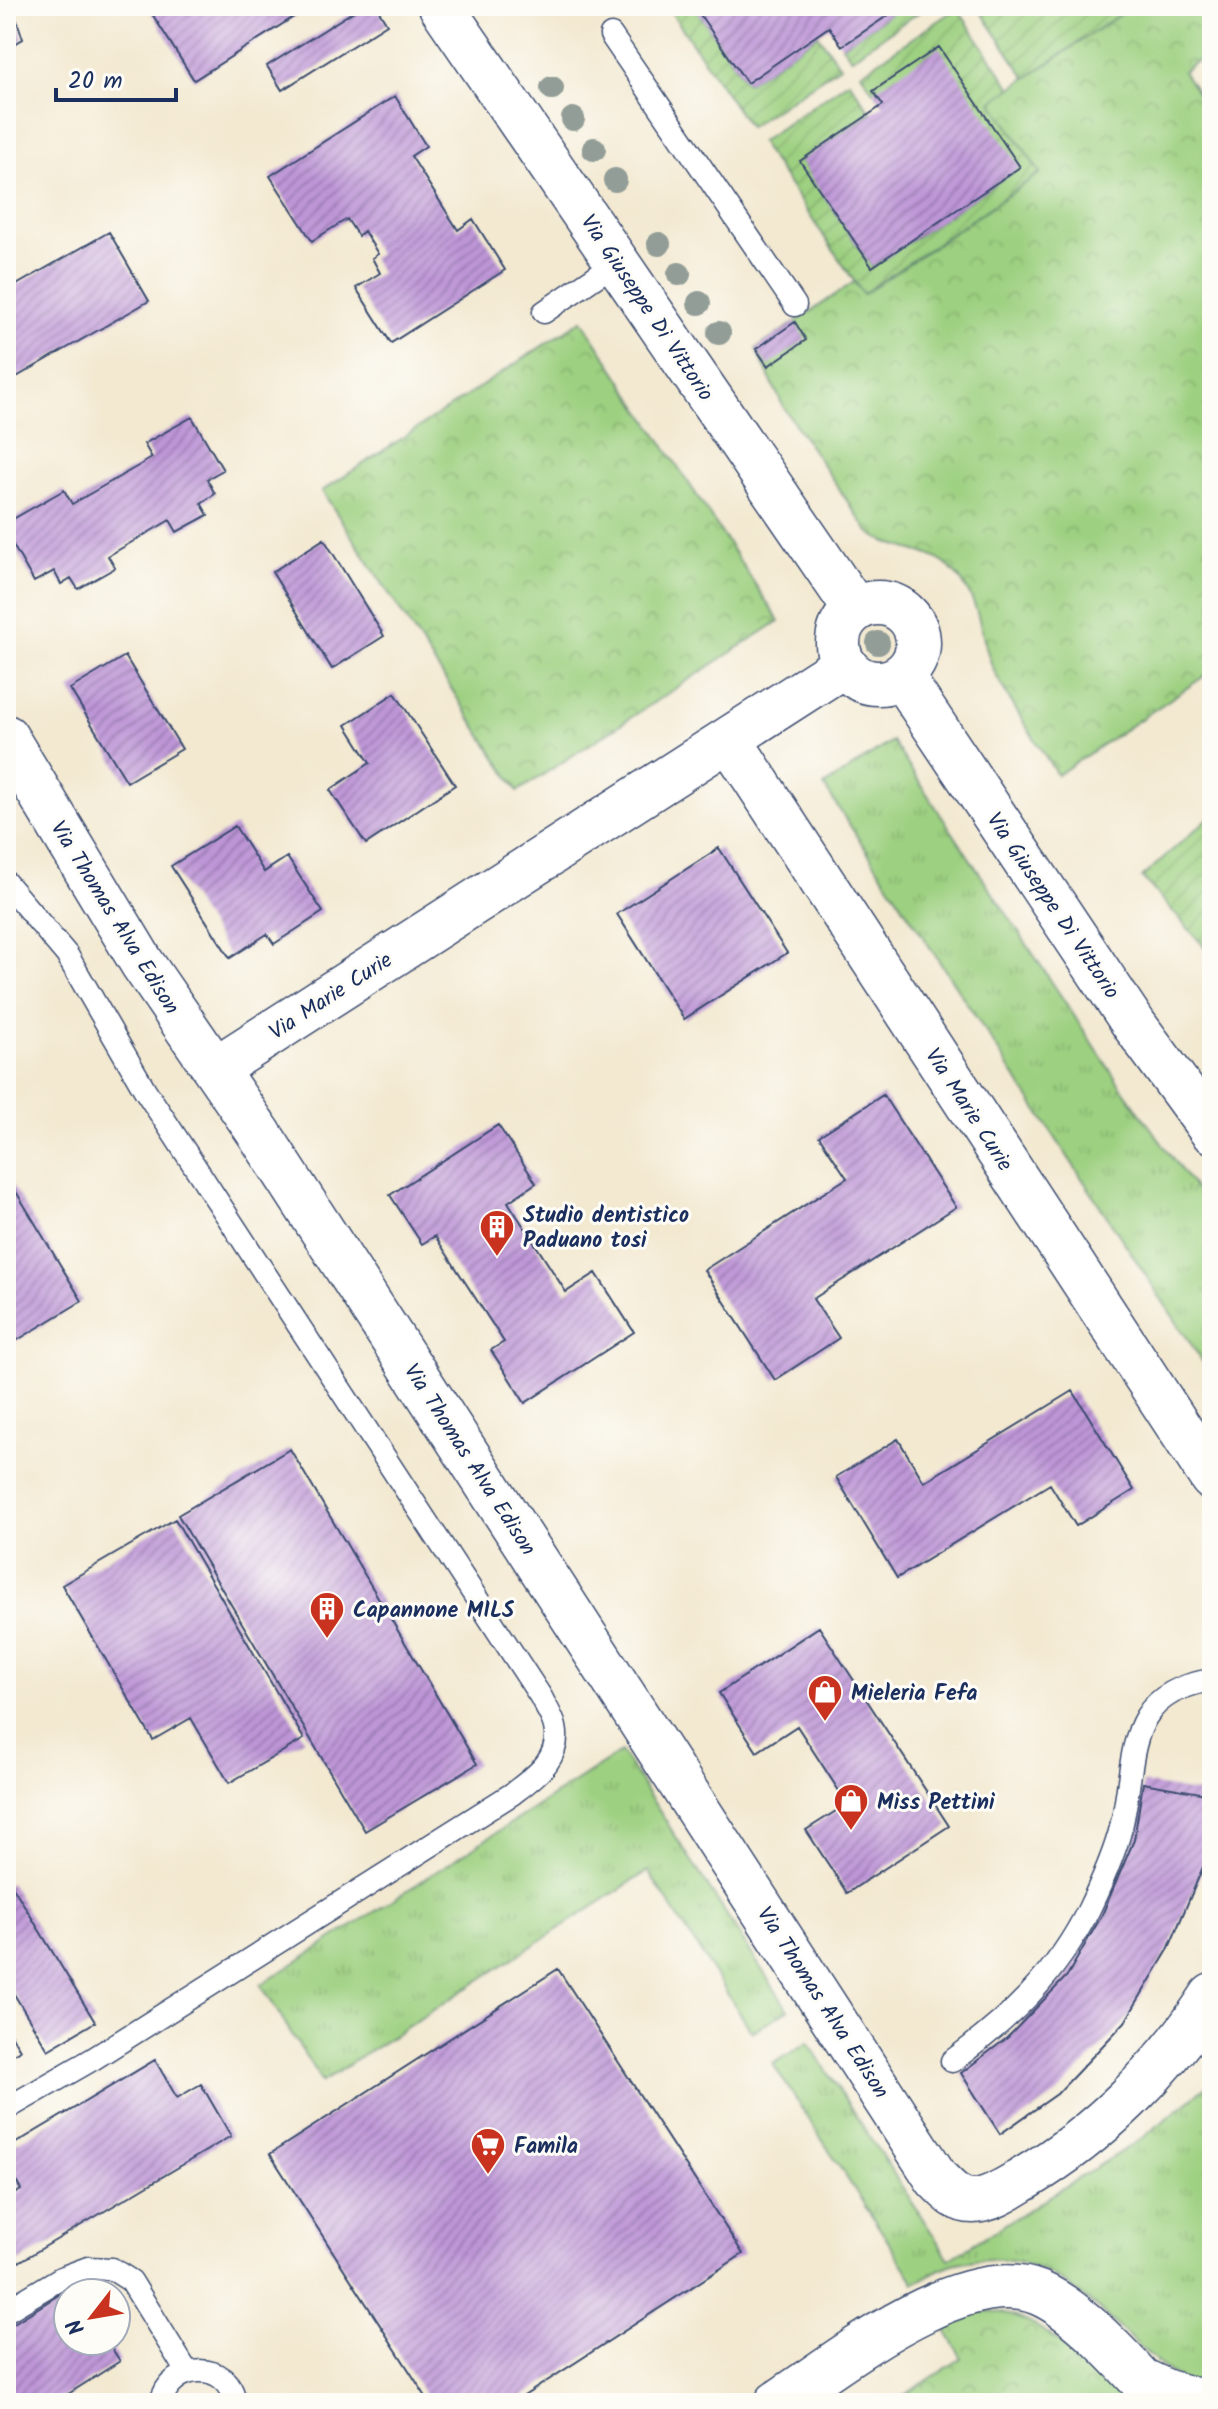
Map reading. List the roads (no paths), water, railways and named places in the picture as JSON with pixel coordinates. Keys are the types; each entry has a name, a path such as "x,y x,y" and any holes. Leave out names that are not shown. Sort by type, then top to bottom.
{"street":[{"name":"Via Giuseppe Di Vittorio","path":"441,6 855,609"},
{"path":"867,603 892,604 912,620 919,644 910,668 901,676 889,682 876,683 853,675 844,665 839,654 840,628 855,609 867,603"},
{"name":"Via Marie Curie","path":"215,1069 844,665"},
{"name":"Via Giuseppe Di Vittorio","path":"901,676 1135,1026 1212,1131"},
{"name":"Via Thomas Alva Edison","path":"6,737 142,963 215,1069 937,2179 953,2195 973,2201 997,2193 1042,2168 1102,2124 1141,2085 1212,1996"},
{"name":"Via Marie Curie","path":"729,739 1212,1478"},
{"path":"777,2403 911,2316 961,2294 1000,2285 1039,2293 1075,2315 1152,2392 1167,2392 1205,2403"}],"lane":[{"path":"611,35 795,305"},
{"path":"544,312 617,262"},
{"path":"6,883 67,955 145,1090 532,1683 555,1727 555,1753 536,1775 512,1794 104,2052 6,2109"},
{"path":"952,2061 997,2027 1055,1966 1089,1909 1119,1836 1135,1741 1143,1722 1168,1693 1181,1686 1212,1680"},
{"path":"6,2311 61,2278 88,2268 112,2269 131,2281 187,2372"},
{"path":"161,2403 168,2385 187,2372 209,2372 218,2377 228,2385 235,2403"}],"place":[{"name":"Studio dentistico Paduano tosi","path":"497,1258"},
{"name":"Capannone MILS","path":"327,1640"},
{"name":"Mieleria Fefa","path":"825,1723"},
{"name":"Miss Pettini","path":"851,1832"},
{"name":"Famila","path":"488,2176"}]}
